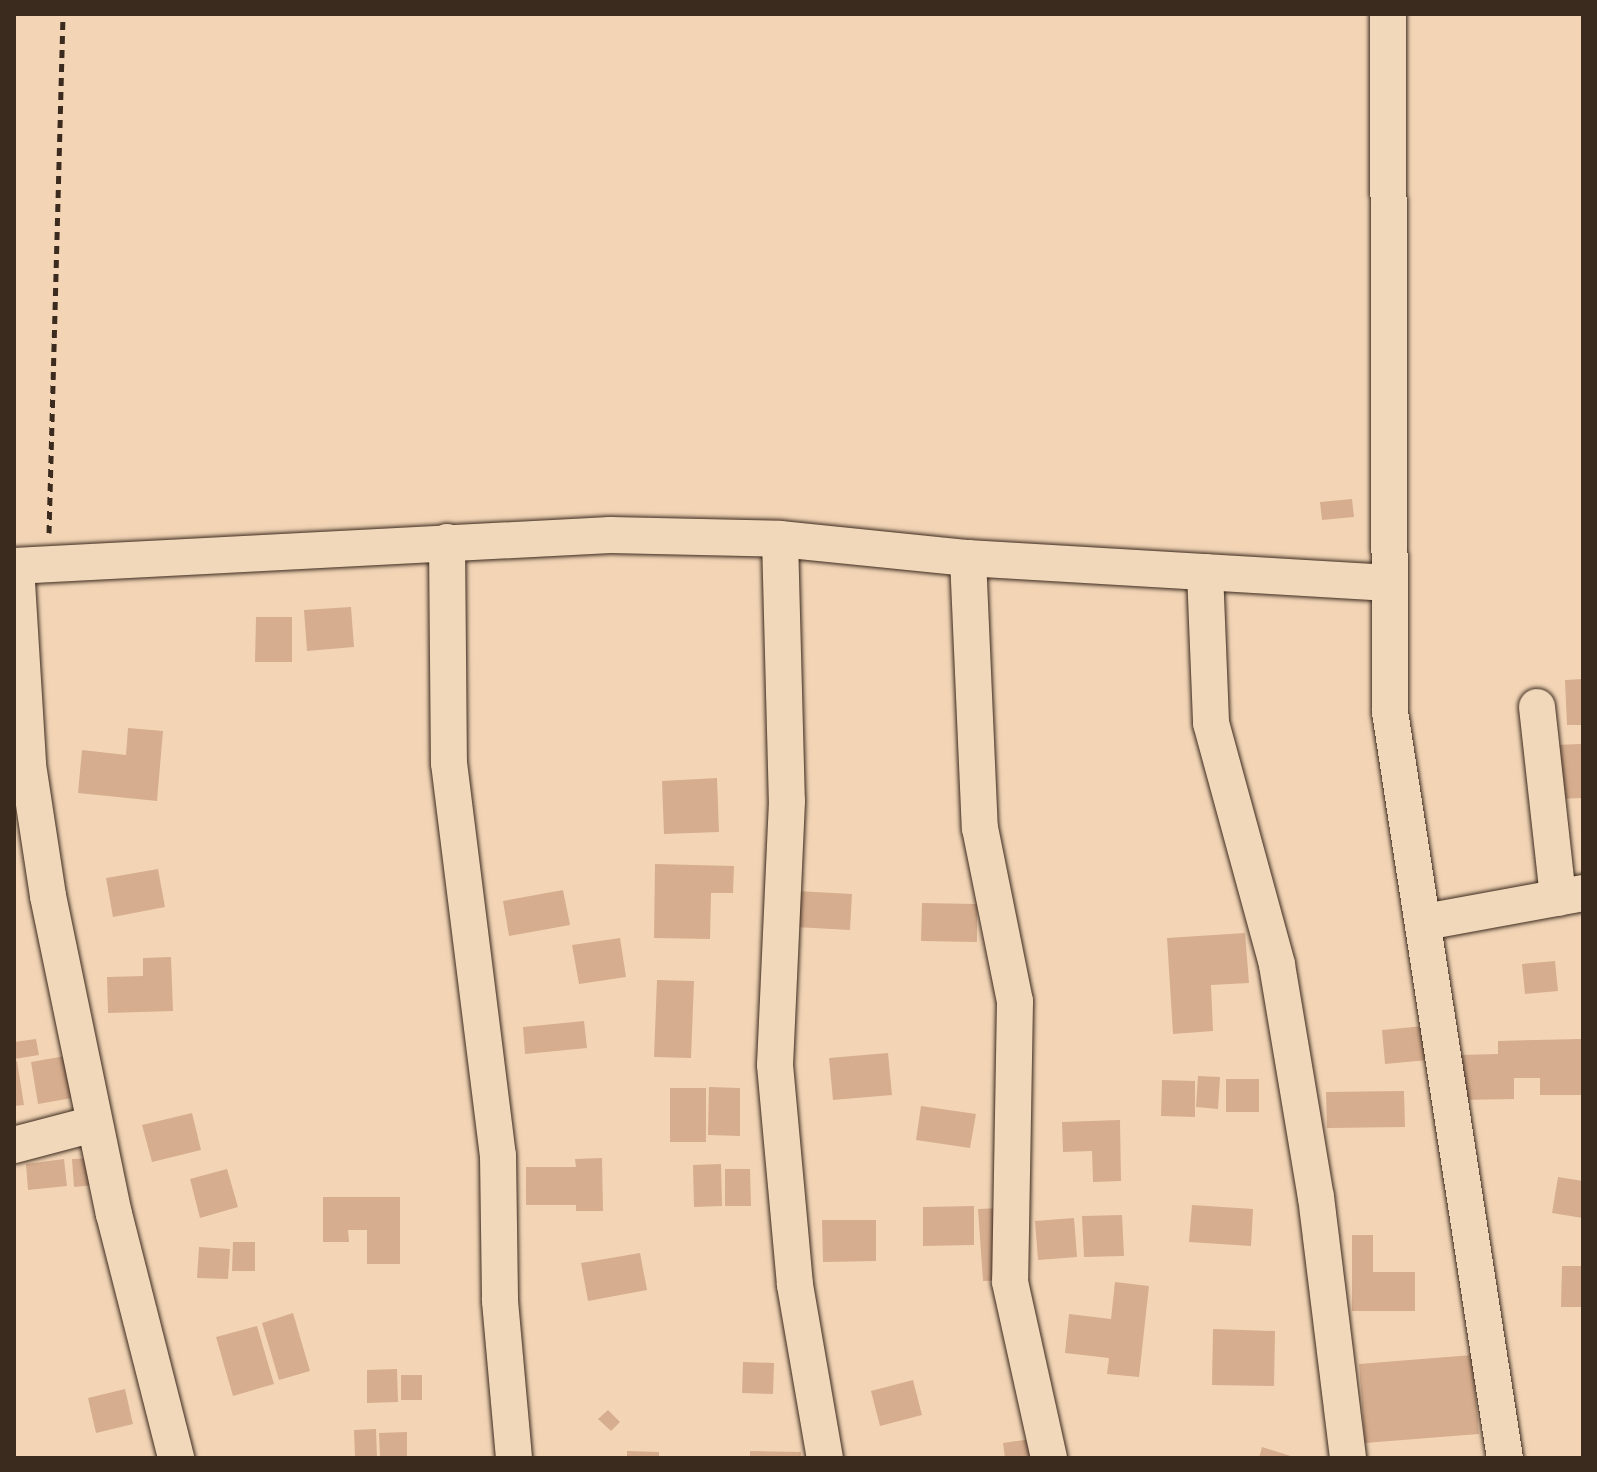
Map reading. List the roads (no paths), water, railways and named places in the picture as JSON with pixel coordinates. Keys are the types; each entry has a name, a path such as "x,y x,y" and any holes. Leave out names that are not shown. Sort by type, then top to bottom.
{"street":[{"path":"1388,14 1388,583 1396,775 1425,922 1505,1458"},
{"path":"167,1456 94,1124 51,910 28,765 26,566 610,535 780,539 968,558 1388,583"},
{"path":"780,539 787,801 775,1065 795,1285 825,1458"},
{"path":"447,542 449,763 498,1155 500,1301 514,1458"},
{"path":"968,558 980,828 1015,1001 1010,1282 1049,1458"},
{"path":"1205,572 1211,723 1277,965 1316,1197 1348,1458"},
{"path":"1425,922 1570,896 1537,707"},
{"path":"14,1145 94,1124"}]}
